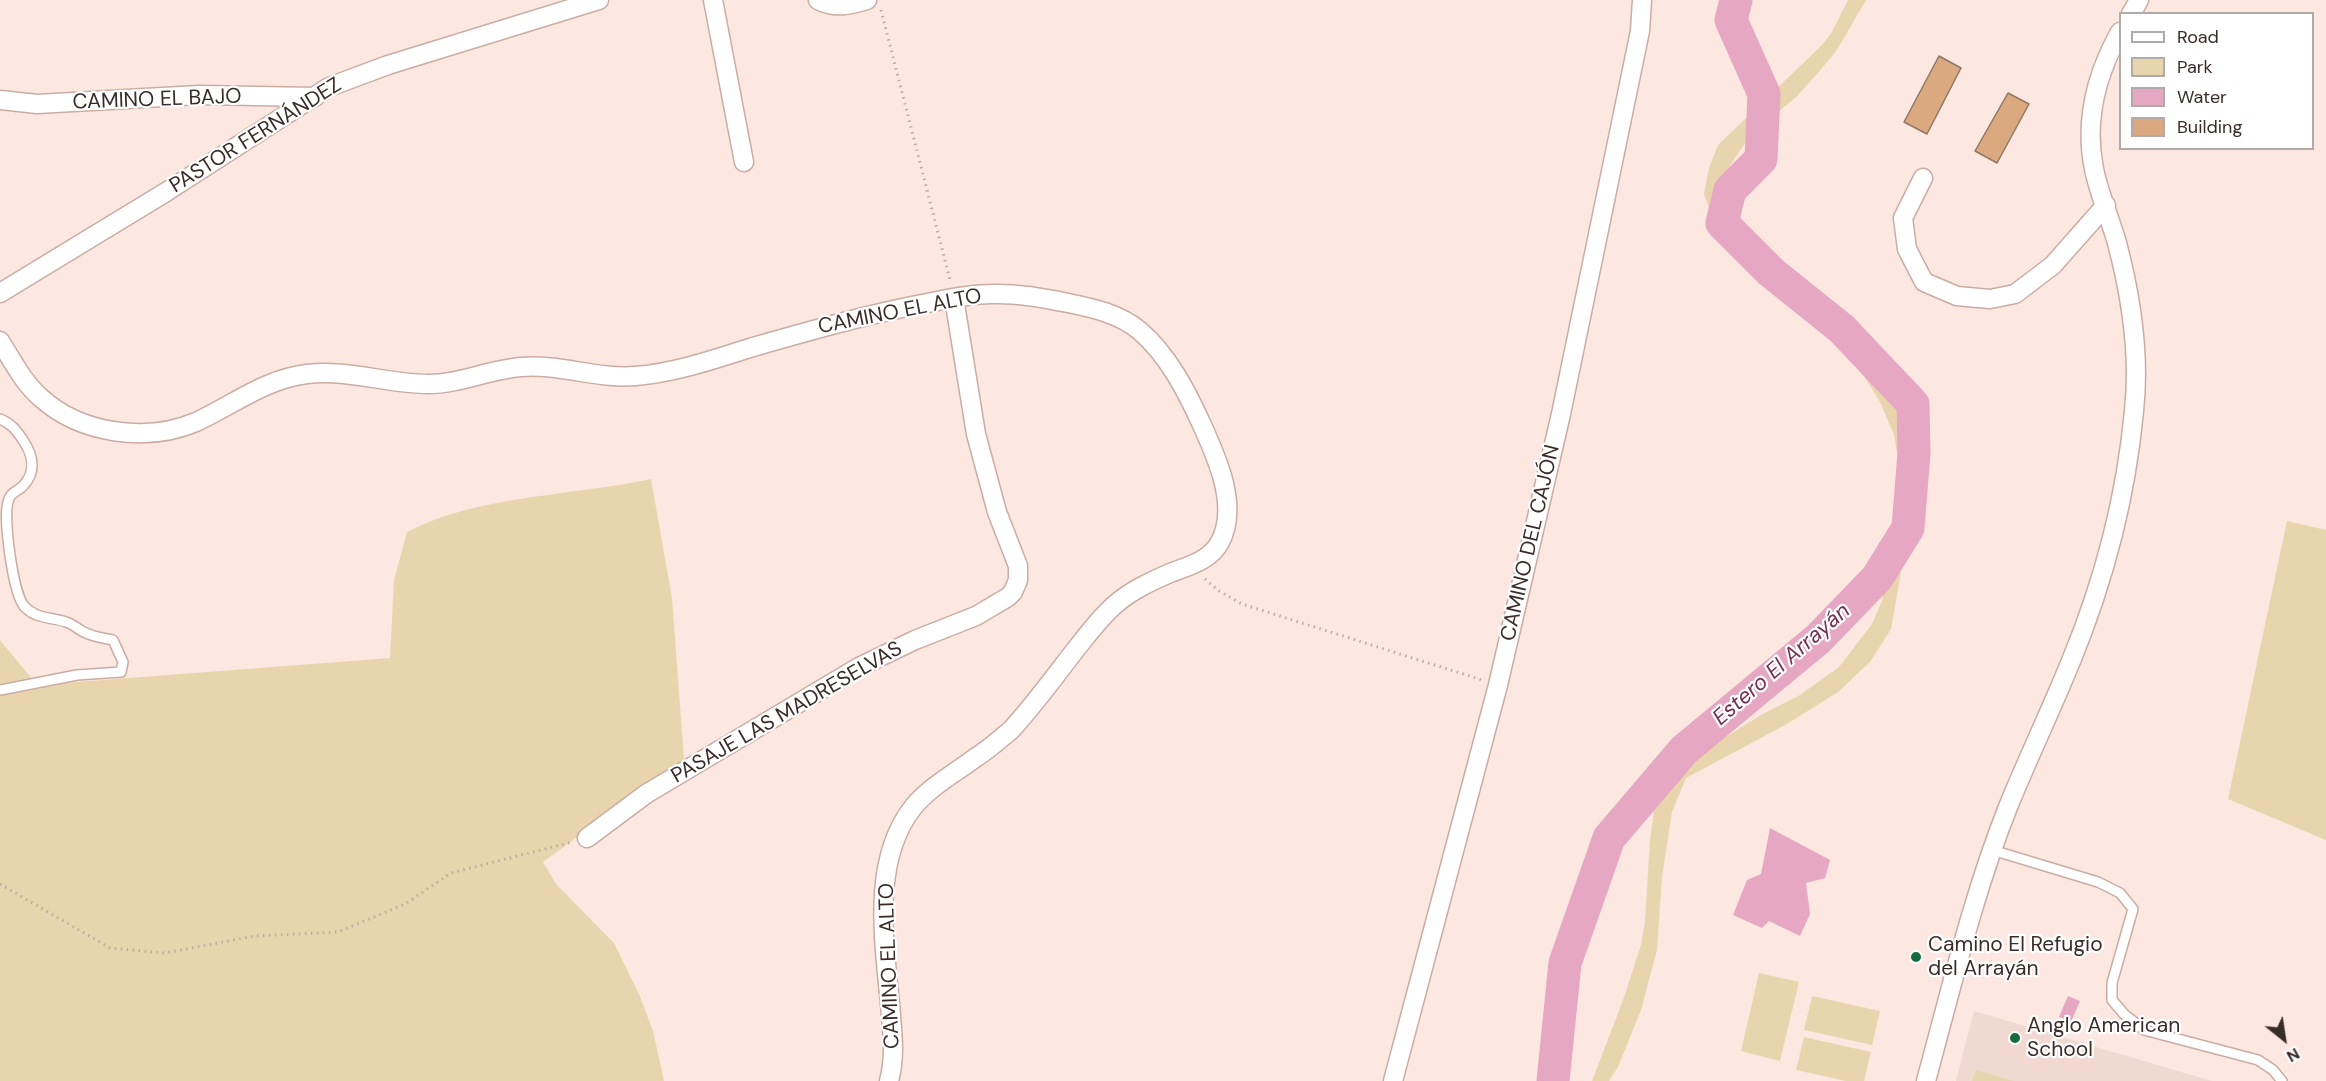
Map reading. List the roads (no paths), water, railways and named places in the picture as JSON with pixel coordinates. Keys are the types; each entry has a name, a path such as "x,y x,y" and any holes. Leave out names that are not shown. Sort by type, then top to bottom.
{"street":[{"name":"PASTOR FERNÁNDEZ","path":"0,293 102,232 337,84 388,64 599,0"},
{"path":"713,0 744,162"},
{"path":"818,0 842,6 867,0"},
{"name":"CAMINO DEL CAJÓN","path":"1393,1081 1498,686 1561,414 1640,31 1642,0"},
{"path":"1926,1081 1992,849 2083,630 2113,536 2126,477 2135,408 2135,366 2126,285 2091,151 2092,110 2101,71 2119,36"},
{"name":"CAMINO EL BAJO","path":"0,100 37,104 199,95 315,97"},
{"path":"1923,178 1903,218 1907,249 1924,282 1957,296 1990,299 2015,294 2053,265 2106,205"},
{"name":"CAMINO EL ALTO","path":"0,341 28,384 55,409 103,429 148,432 192,424 268,384 303,374 332,374 425,384 458,381 524,366 616,376 640,375 690,366 886,311 954,298 1005,294 1041,298 1083,306 1131,324 1151,341 1174,373 1202,424 1226,494 1225,527 1220,543 1210,555 1154,580 1117,602 1011,730 927,793 906,816 892,848 885,896 885,950 893,1046 889,1081"},
{"name":"PASAJE LAS MADRESELVAS","path":"587,838 646,794 860,667 915,640 976,616 1013,592 1018,580 1018,566 997,512 984,469 966,379 954,298"}],"lane":[{"path":"0,419 13,425 31,452 33,462 28,479 22,487 12,492 7,503 8,545 13,573 23,605 40,617 67,622 87,634 113,640 123,662 121,672 77,675 0,690"},
{"path":"1992,849 2098,882 2120,893 2133,909 2112,983 2112,1000 2124,1014 2144,1030 2258,1059 2273,1070 2282,1081"}],"water":[{"path":"1770,828 1830,860 1825,878 1806,883 1810,914 1800,936 1769,921 1762,928 1733,915 1747,880 1761,874"},
{"path":"2068,996 2080,1001 2071,1022 2059,1017"}],"waterway":[{"name":"Estero El Arrayán","path":"1553,1081 1565,963 1609,838 1684,750 1818,639 1877,578 1908,528 1914,453 1913,404 1842,329 1771,272 1722,223 1730,190 1761,159 1764,94 1731,20 1736,0"}],"place":[{"name":"Camino El Refugio del Arrayán","path":"1916,957"},
{"name":"Anglo American School","path":"2015,1038"}]}
